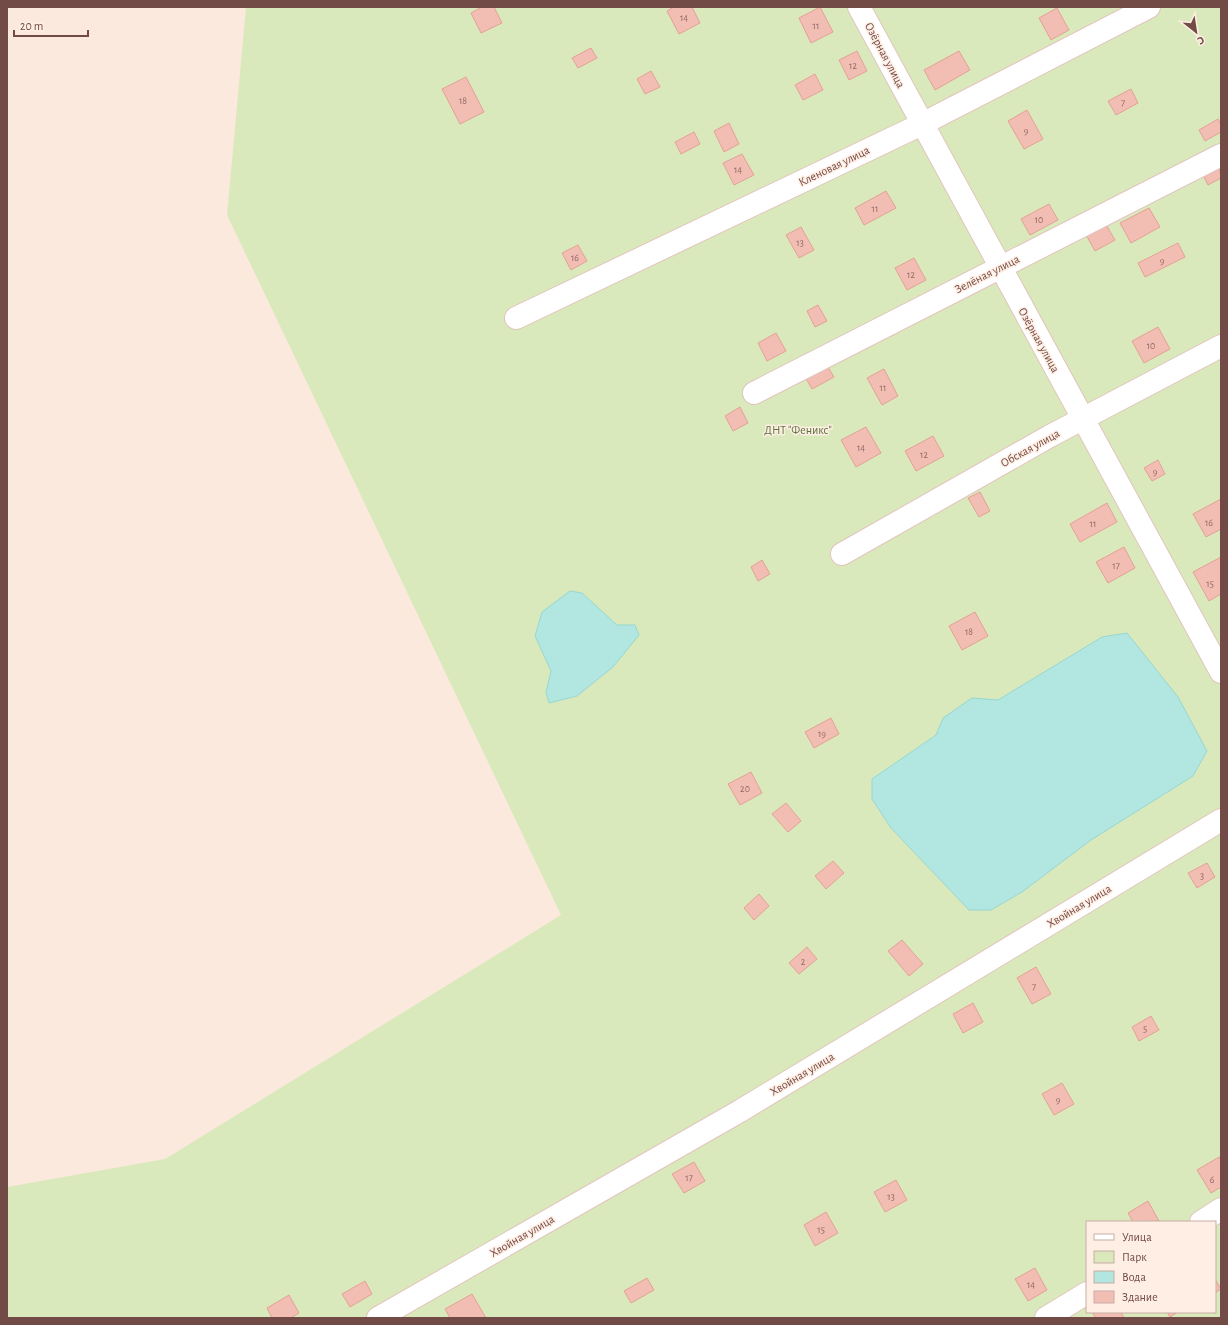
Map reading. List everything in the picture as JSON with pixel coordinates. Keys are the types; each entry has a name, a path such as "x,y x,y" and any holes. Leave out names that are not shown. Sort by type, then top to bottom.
{"street":[{"name":"Озёрная улица","path":"859,7 999,268 1084,420 1221,672"},
{"name":"Кленовая улица","path":"516,318 922,124 1149,7"},
{"name":"Зелёная улица","path":"754,393 1221,155"},
{"name":"Обская улица","path":"842,554 1050,436 1084,420 1221,346"},
{"name":"Хвойная улица","path":"378,1318 740,1111 1221,820"},
{"path":"1203,1221 1221,1209"},
{"path":"1046,1318 1086,1294"}],"green space":[{"name":"ДНТ \"Феникс\"","path":"246,7 1221,7 1221,1318 7,1318 7,1187 165,1159 561,915 227,215"}],"water":[{"path":"570,591 582,593 617,625 635,625 639,635 613,667 577,696 549,703 546,692 551,671 535,636 542,612"},
{"path":"1127,633 1178,697 1207,751 1193,776 1091,840 1022,892 991,910 969,910 891,828 872,799 872,779 936,735 943,718 972,698 998,700 1102,637"}],"building":[{"path":"482,7 494,7 502,23 481,33 471,13"},
{"path":"674,7 692,7 700,23 679,34 667,11"},
{"path":"820,7 833,32 811,43 799,18"},
{"path":"1057,8 1069,30 1051,40 1039,18"},
{"path":"591,48 597,58 578,68 572,58"},
{"path":"857,51 867,71 849,80 839,60"},
{"path":"959,51 970,70 935,90 924,70"},
{"path":"651,71 660,87 645,94 637,79"},
{"path":"815,74 823,90 803,100 795,85"},
{"path":"466,77 484,112 460,124 442,89"},
{"path":"1131,89 1138,103 1116,115 1108,101"},
{"path":"1027,110 1043,139 1024,149 1008,121"},
{"path":"1218,119 1221,125 1221,132 1205,141 1199,130"},
{"path":"729,123 739,144 724,152 714,131"},
{"path":"694,132 700,144 681,154 675,142"},
{"path":"742,154 754,175 734,185 723,163"},
{"path":"1219,165 1221,178 1208,185 1203,175"},
{"path":"886,191 896,208 864,225 855,208"},
{"path":"1049,204 1058,220 1030,235 1021,219"},
{"path":"1149,208 1160,227 1131,243 1120,223"},
{"path":"1105,223 1115,240 1095,251 1085,233"},
{"path":"801,227 814,250 799,258 786,235"},
{"path":"1178,243 1185,257 1145,277 1138,263"},
{"path":"578,245 587,261 571,270 562,253"},
{"path":"914,258 926,280 907,290 895,268"},
{"path":"818,305 827,321 815,327 807,311"},
{"path":"1158,327 1170,349 1144,363 1132,341"},
{"path":"776,333 786,351 767,361 758,343"},
{"path":"826,364 834,377 812,389 804,375"},
{"path":"884,369 898,396 882,405 867,378"},
{"path":"740,407 748,423 733,431 725,416"},
{"path":"866,427 881,453 856,467 841,440"},
{"path":"933,436 944,456 916,471 905,451"},
{"path":"1158,460 1165,474 1152,481 1144,468"},
{"path":"980,492 990,511 979,517 968,498"},
{"path":"1221,499 1221,529 1206,537 1193,514"},
{"path":"1107,503 1117,522 1080,542 1070,524"},
{"path":"1124,547 1135,568 1108,583 1096,562"},
{"path":"1221,557 1221,594 1209,601 1193,572"},
{"path":"762,560 770,574 758,581 751,567"},
{"path":"975,612 988,636 962,650 949,626"},
{"path":"831,718 839,734 814,748 805,732"},
{"path":"751,772 762,793 740,805 728,784"},
{"path":"786,803 801,821 788,832 772,814"},
{"path":"833,861 844,873 826,889 815,876"},
{"path":"1207,863 1215,877 1197,888 1188,873"},
{"path":"759,894 769,906 754,920 744,908"},
{"path":"902,940 923,964 909,976 888,951"},
{"path":"807,947 817,959 799,974 789,963"},
{"path":"1036,967 1051,994 1032,1004 1017,978"},
{"path":"973,1003 983,1022 963,1033 953,1014"},
{"path":"1151,1016 1159,1030 1139,1041 1132,1027"},
{"path":"1062,1083 1074,1104 1054,1115 1042,1094"},
{"path":"1219,1157 1221,1161 1221,1187 1211,1193 1197,1170"},
{"path":"694,1162 705,1181 684,1193 672,1174"},
{"path":"896,1180 907,1200 885,1212 874,1192"},
{"path":"1148,1201 1159,1221 1132,1221 1128,1213"},
{"path":"826,1212 838,1233 815,1246 804,1225"},
{"path":"1035,1268 1047,1290 1028,1301 1015,1279"},
{"path":"647,1278 654,1290 631,1303 624,1291"},
{"path":"365,1281 372,1294 350,1307 342,1294"},
{"path":"1216,1281 1221,1289 1216,1292"},
{"path":"472,1294 486,1318 450,1318 445,1309"},
{"path":"289,1295 299,1313 291,1318 272,1318 267,1308"},
{"path":"1093,1313 1122,1313 1124,1318 1096,1318"},
{"path":"1168,1313 1176,1313 1170,1317"}]}
